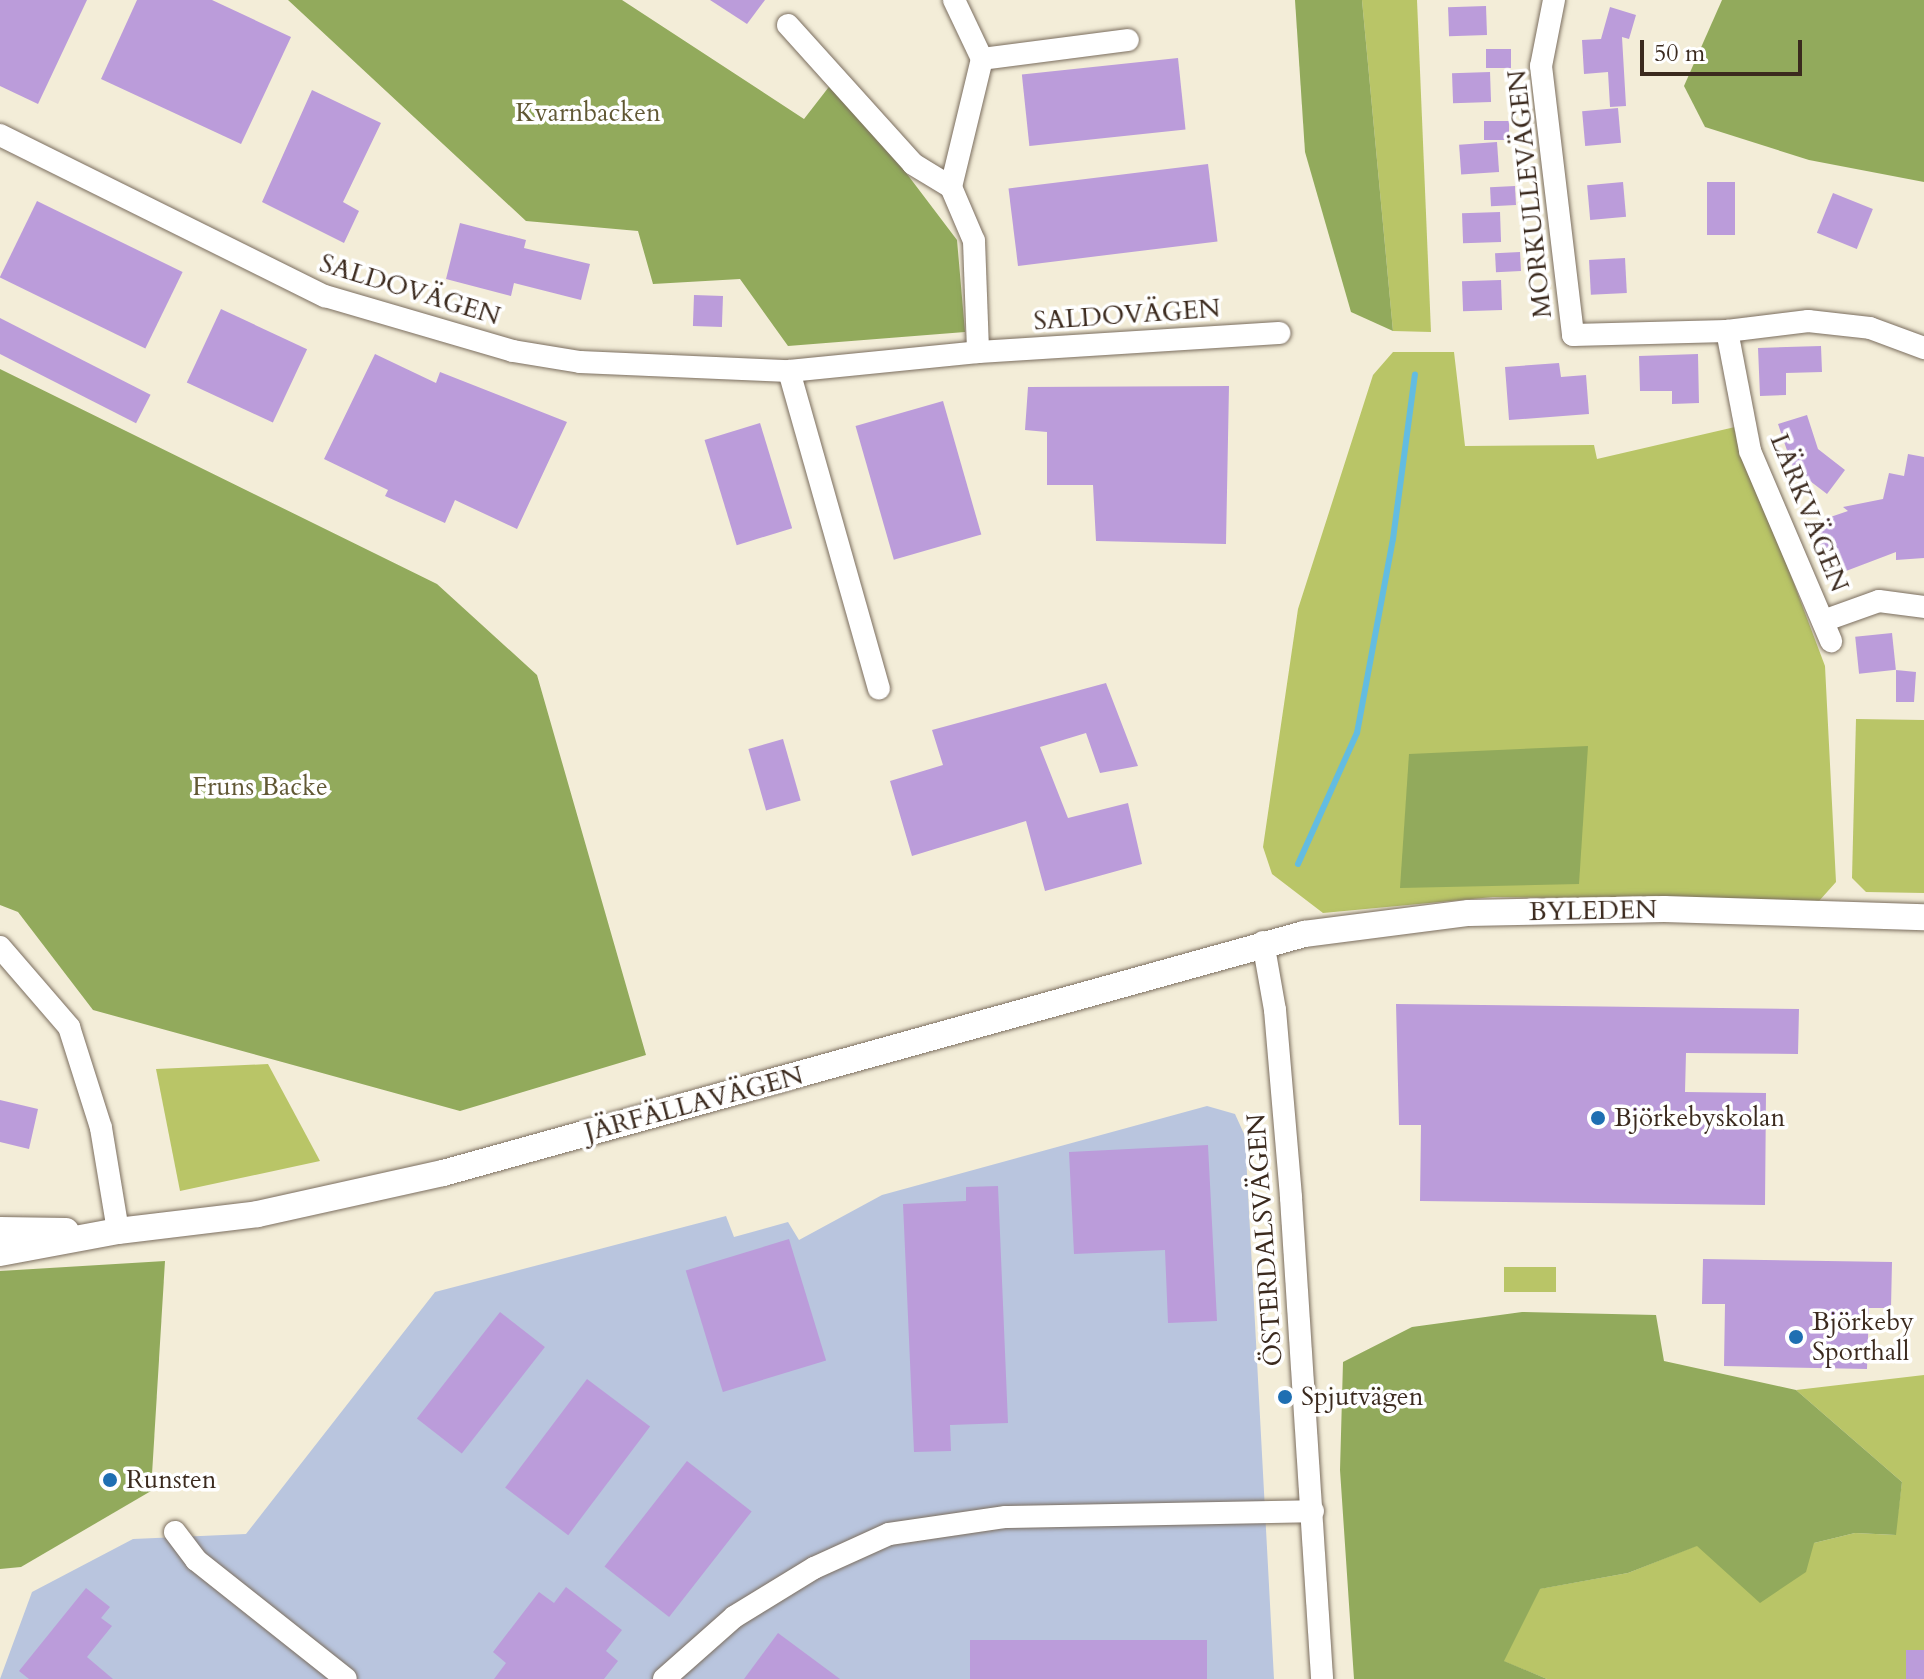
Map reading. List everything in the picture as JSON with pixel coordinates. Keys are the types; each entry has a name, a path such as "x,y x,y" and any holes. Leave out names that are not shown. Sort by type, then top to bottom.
{"street":[{"path":"951,187 982,59 954,0"},
{"name":"MORKULLEVÄGEN","path":"1554,0 1541,66 1573,335 1727,331"},
{"path":"788,25 913,164 951,187 974,241 978,352"},
{"path":"982,59 1128,40"},
{"name":"SALDOVÄGEN","path":"0,135 325,296 418,326 580,362 789,371 978,352 1279,333"},
{"path":"1727,331 1808,321 1870,328 1924,348"},
{"name":"LÄRKVÄGEN","path":"1727,331 1750,451 1827,631 1879,601 1924,607"},
{"path":"789,371 879,688"},
{"name":"BYLEDEN","path":"1263,942 1469,913 1664,909 1924,917"},
{"name":"JÄRFÄLLAVÄGEN","path":"0,1253 118,1231 258,1214 443,1173 1263,942"},
{"name":"ÖSTERDALSVÄGEN","path":"1263,942 1289,1166 1322,1679"},
{"path":"0,947 69,1027 101,1128 118,1231"},
{"name":"JÄRFÄLLAVÄGEN","path":"0,1230 118,1231"},
{"path":"664,1679 734,1617 814,1568 889,1534 1006,1517 1313,1511"},
{"path":"175,1532 196,1560 346,1679"}],"shaded area":[{"path":"1207,1106 1235,1114 1245,1136 1274,1679 0,1679 32,1592 133,1539 246,1534 435,1292 726,1216 734,1237 788,1222 799,1240 882,1195"}],"green space":[{"name":"Kvarnbacken","path":"288,0 622,0 804,119 835,79 957,240 965,332 788,346 740,279 653,284 638,231 526,221"},
{"path":"1295,0 1362,0 1393,331 1351,312 1305,152"},
{"path":"1362,0 1417,0 1431,332 1393,331"},
{"path":"1722,0 1924,0 1924,182 1809,160 1705,127 1684,86"},
{"path":"1393,352 1454,352 1465,446 1594,445 1597,459 1735,427 1825,666 1836,882 1819,901 1493,897 1323,913 1272,874 1263,847 1298,609 1373,375"},
{"name":"Fruns Backe","path":"0,369 437,584 537,675 646,1055 460,1111 93,1010 18,912 0,905"},
{"path":"1856,719 1924,720 1924,893 1866,892 1852,878"},
{"path":"1588,746 1579,884 1400,888 1409,754"},
{"path":"268,1064 320,1161 180,1191 156,1069"},
{"path":"165,1261 151,1491 21,1567 0,1569 0,1271"},
{"path":"1504,1267 1556,1267 1556,1292 1504,1292"},
{"path":"1522,1312 1656,1315 1664,1361 1796,1390 1902,1482 1896,1535 1855,1533 1814,1543 1806,1572 1760,1603 1697,1546 1628,1573 1540,1589 1504,1661 1547,1679 1354,1679 1340,1470 1343,1362 1412,1327"},
{"path":"1924,1375 1924,1679 1547,1679 1503,1661 1539,1589 1628,1573 1698,1545 1814,1543 1855,1533 1895,1535 1902,1482 1796,1390"}],"building":[{"path":"0,0 87,0 38,104 0,86"},
{"path":"137,0 212,0 291,37 241,144 101,79"},
{"path":"710,0 765,0 747,24"},
{"path":"1486,6 1487,35 1449,36 1448,7"},
{"path":"1610,7 1636,15 1629,39 1622,37 1626,106 1610,107 1608,72 1584,74 1582,40 1601,39"},
{"path":"1486,49 1511,49 1511,68 1486,68"},
{"path":"1178,58 1186,130 1029,146 1022,74"},
{"path":"1490,72 1491,102 1453,103 1452,73"},
{"path":"312,90 381,123 343,202 359,211 344,243 262,202"},
{"path":"1618,108 1621,143 1585,146 1582,111"},
{"path":"1484,121 1509,121 1509,140 1484,140"},
{"path":"1497,142 1499,172 1461,175 1459,145"},
{"path":"1208,164 1218,241 1018,266 1008,188"},
{"path":"1623,182 1626,217 1590,220 1587,185"},
{"path":"1707,182 1735,182 1735,235 1707,235"},
{"path":"1515,186 1516,205 1491,206 1490,187"},
{"path":"1833,193 1873,209 1857,249 1817,233"},
{"path":"37,201 183,272 145,348 0,278"},
{"path":"1500,212 1501,242 1463,243 1462,213"},
{"path":"460,223 526,240 524,248 590,264 581,300 514,283 511,296 446,279"},
{"path":"1520,252 1521,271 1496,272 1495,253"},
{"path":"1625,258 1627,293 1591,295 1589,260"},
{"path":"1501,280 1502,310 1463,311 1462,281"},
{"path":"694,295 723,296 722,327 693,326"},
{"path":"221,309 307,349 273,423 187,382"},
{"path":"0,318 151,395 136,423 0,354"},
{"path":"1821,346 1822,372 1786,373 1786,395 1760,396 1758,348"},
{"path":"375,354 436,383 440,372 567,422 517,529 455,500 445,523 385,496 388,490 324,459"},
{"path":"1698,354 1699,403 1672,404 1672,391 1640,391 1639,356"},
{"path":"1559,363 1561,377 1586,375 1589,414 1509,420 1505,367"},
{"path":"1229,386 1226,544 1096,541 1093,485 1047,485 1047,432 1025,430 1028,387"},
{"path":"943,401 981,535 894,560 856,426"},
{"path":"1807,415 1818,449 1845,470 1827,494 1793,468 1778,424"},
{"path":"760,423 792,528 737,545 705,440"},
{"path":"1908,454 1924,457 1924,558 1896,560 1896,552 1846,571 1840,555 1824,561 1810,524 1848,511 1843,507 1883,499 1889,473 1904,476"},
{"path":"1892,633 1896,670 1859,674 1855,637"},
{"path":"1896,670 1916,672 1914,702 1896,702"},
{"path":"1106,683 1138,766 1100,773 1086,733 1040,747 1068,818 1128,803 1142,864 1045,891 1026,821 912,856 890,781 943,765 932,730"},
{"path":"783,739 801,801 766,810 748,749"},
{"path":"1396,1004 1799,1009 1798,1054 1686,1053 1685,1092 1766,1093 1765,1205 1420,1201 1421,1125 1399,1125"},
{"path":"0,1100 38,1109 29,1149 0,1142"},
{"path":"1208,1145 1217,1321 1168,1323 1165,1250 1074,1254 1069,1152"},
{"path":"998,1186 1008,1423 950,1425 951,1451 914,1452 903,1204 966,1201 966,1187"},
{"path":"789,1239 826,1360 723,1392 686,1271"},
{"name":"Björkeby Sporthall","path":"1703,1259 1892,1262 1891,1308 1869,1308 1867,1369 1724,1366 1725,1304 1702,1304"},
{"path":"500,1312 545,1347 462,1453 417,1418"},
{"path":"587,1379 650,1427 568,1535 505,1488"},
{"path":"687,1461 752,1511 669,1617 605,1567"},
{"path":"566,1587 622,1630 606,1651 618,1661 604,1679 494,1679 506,1663 493,1652 539,1592 554,1603"},
{"path":"86,1588 110,1607 101,1618 112,1626 87,1657 113,1679 29,1679 19,1671"},
{"path":"778,1633 840,1679 744,1679"},
{"path":"970,1640 1207,1640 1207,1679 970,1679"},
{"path":"1906,1650 1924,1650 1924,1679 1906,1679"}],"waterway":[{"path":"1298,864 1357,733 1393,539 1415,374"}],"place":[{"name":"Björkebyskolan","path":"1598,1118"},
{"name":"Björkeby Sporthall","path":"1796,1337"},
{"name":"Spjutvägen","path":"1285,1397"},
{"name":"Runsten","path":"110,1480"}]}
